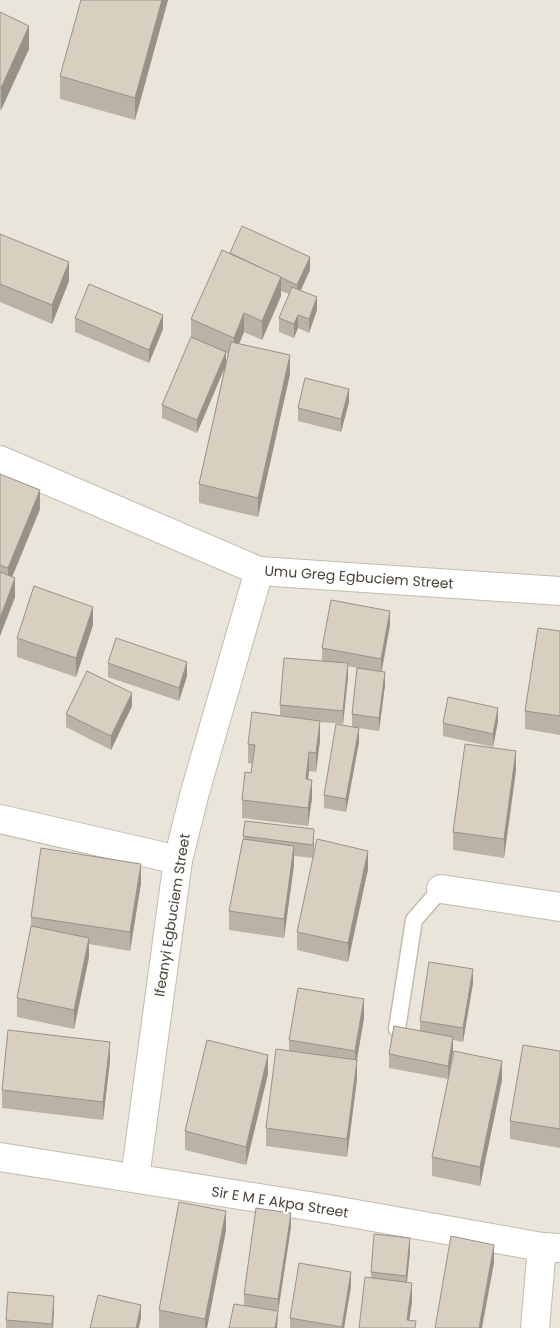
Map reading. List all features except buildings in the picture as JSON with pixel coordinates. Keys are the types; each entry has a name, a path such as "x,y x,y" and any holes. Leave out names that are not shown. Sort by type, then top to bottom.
{"street":[{"name":"Umu Greg Egbuciem Street","path":"0,460 259,571 560,591"},
{"name":"Ifeanyi Egbuciem Street","path":"135,1178 178,860 195,792 259,571"},
{"path":"0,819 178,860"},
{"path":"441,889 560,907"},
{"name":"Sir E M E Akpa Street","path":"0,1158 328,1209 551,1248"},
{"path":"535,1328 551,1248"}],"lane":[{"path":"397,1029 414,920 441,889"}],"shaded area":[{"path":"0,0 560,0 560,1328 0,1328"}]}
